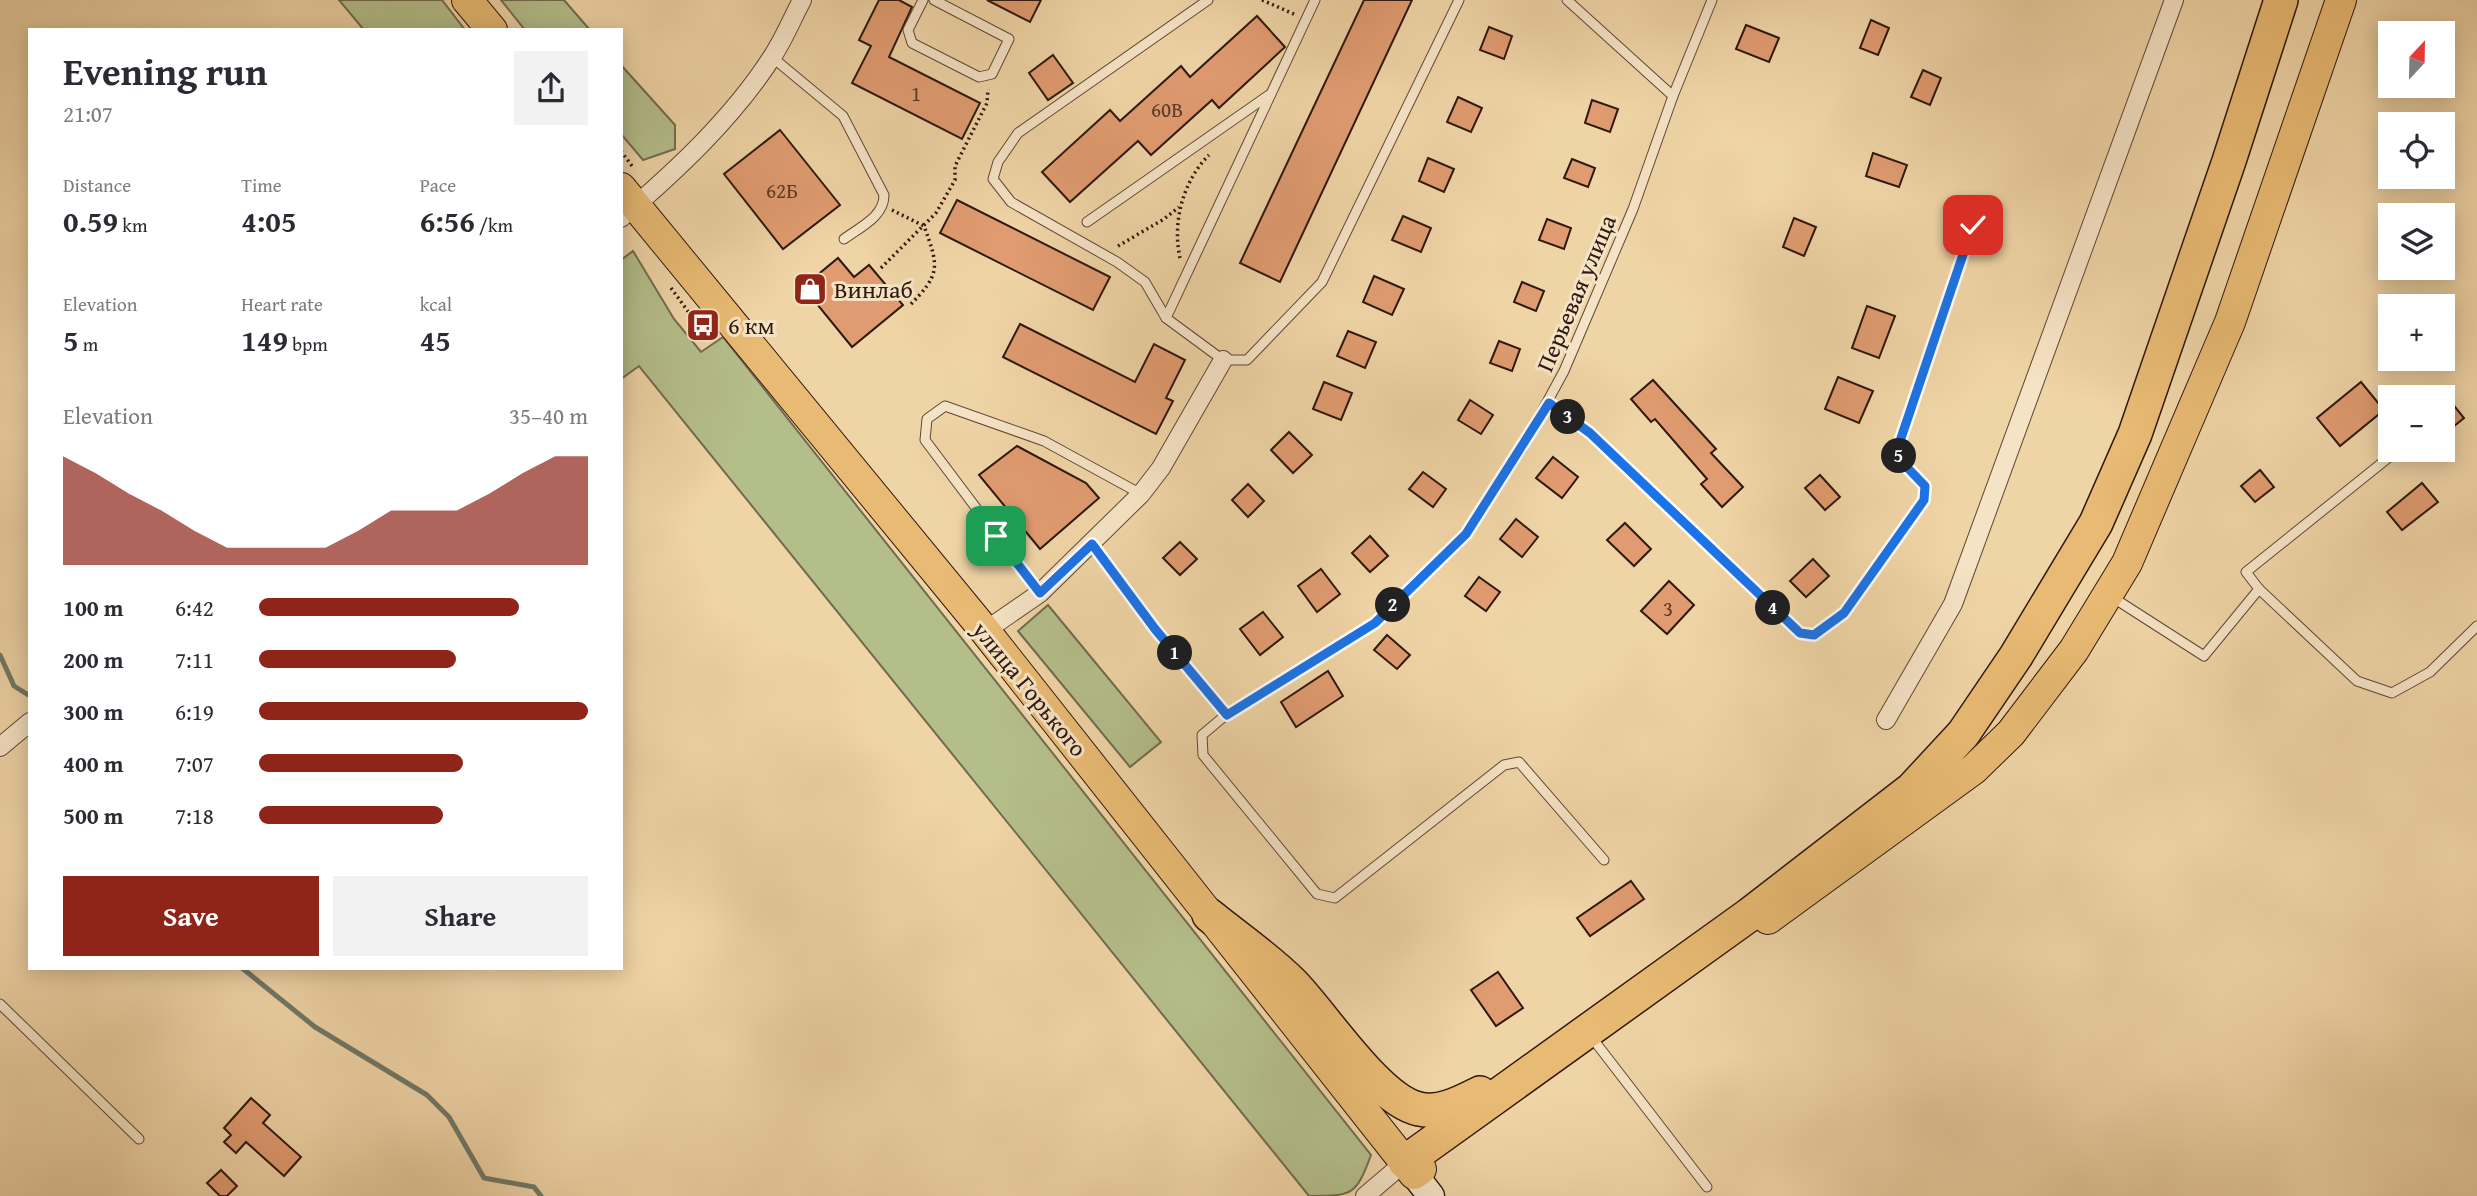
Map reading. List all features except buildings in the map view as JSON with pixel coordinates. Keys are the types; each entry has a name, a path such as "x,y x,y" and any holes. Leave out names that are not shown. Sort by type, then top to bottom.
{"highway":[{"path":"1417,1177 1659,980 1749,915 1912,789 1963,734 2016,656 2096,523 2135,434 2229,161 2280,0"},
{"path":"1209,915 1291,982 1384,1088 1404,1104 1420,1110 1460,1104 1485,1091 1622,998 1659,980"}],"main road":[{"path":"467,0 490,28"},
{"path":"1417,1177 1596,1043 1974,769 2011,733 2074,650 2127,563 2230,322 2341,0"},
{"name":"улица Горького","path":"626,204 985,631 1417,1177"}],"street":[{"path":"626,204 735,107 772,57 802,0"},
{"path":"1886,720 1953,604 2174,0"},
{"path":"985,631 1040,593 1141,494 1161,468 1223,360"},
{"path":"0,747 28,724"},
{"path":"1368,1195 1417,1177"}],"lane":[{"path":"923,0 908,30 912,43 979,77 992,74 1009,39 934,0"},
{"path":"1208,0 1018,132 999,162 993,179 1011,202 1103,254 1145,282 1166,318 1223,360 1247,360 1322,282 1459,0"},
{"path":"1166,318 1315,0"},
{"path":"1567,0 1673,96"},
{"name":"Перьевая улица","path":"1604,860 1519,762 1504,765 1335,898 1317,894 1203,755 1202,735 1227,715 1375,623 1466,534 1549,403 1633,209 1673,96 1712,0"},
{"path":"772,57 843,116 884,195 884,206 844,239"},
{"path":"1087,222 1271,93"},
{"path":"1549,403 1590,433 1800,633 1814,635 1844,613 1924,500 1925,486 1899,459 1899,444 1973,225"},
{"path":"1040,593 925,440 927,419 945,406 989,421 1044,441 1141,494"},
{"path":"2383,462 2246,572 2259,589 2357,681 2392,693 2430,672 2477,626"},
{"path":"1092,544 1155,629 1227,715"},
{"path":"2107,594 2204,656 2259,589"},
{"path":"0,1004 139,1139"},
{"path":"1596,1043 1707,1187"}],"path":[{"path":"1262,0 1306,20"},
{"path":"881,268 936,213 955,180 955,166 987,103 989,95 986,75"},
{"path":"1185,277 1177,239 1181,205 1196,173 1211,153"},
{"path":"1103,254 1164,219 1181,205"},
{"path":"884,206 924,226 936,259 936,273 909,306"}],"green space":[{"path":"339,0 442,0 463,28 362,28"},
{"path":"501,0 564,0 588,28 523,28"},
{"path":"623,67 675,125 675,149 643,160 623,136"},
{"path":"633,251 674,319 701,352 723,337 1371,1155 1361,1179 1350,1191 1344,1194 1309,1196 639,366 623,378 623,258"},
{"path":"1048,605 1161,742 1130,767 1018,631"}],"waterway":[{"path":"0,655 14,686 28,695"},
{"path":"244,970 315,1027 427,1095 449,1117 484,1178 534,1187 541,1196"}],"place":[{"name":"Винлаб","path":"810,289"},
{"name":"6 км","path":"703,325"}],"route":[{"path":"996,536 1040,593 1092,544 1155,629 1227,715 1375,623 1466,534 1549,403 1590,433 1800,633 1814,635 1844,613 1924,500 1925,486 1899,459 1899,444 1973,225"}]}
